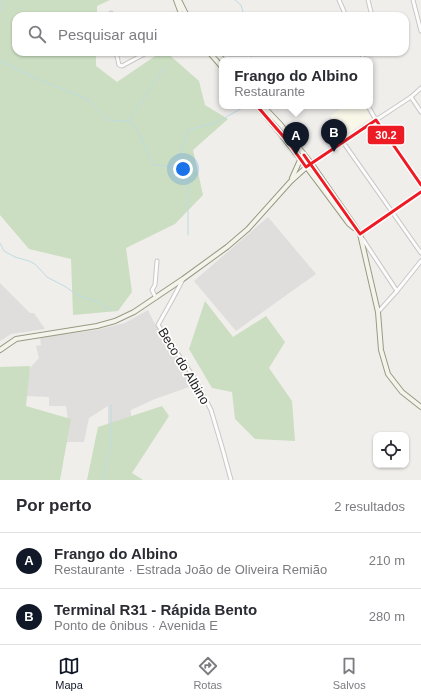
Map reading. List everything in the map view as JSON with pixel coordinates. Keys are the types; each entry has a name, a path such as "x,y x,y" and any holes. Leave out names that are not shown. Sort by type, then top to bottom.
{"main road":[{"path":"176,0 180,12"},
{"path":"179,0 185,12"},
{"path":"260,109 301,158 306,167 349,224 360,234"},
{"path":"266,109 311,163 360,234 378,312 381,350 388,374 402,392 421,407"},
{"path":"301,158 305,158 311,163"},
{"path":"291,180 301,158"},
{"path":"0,348 16,339 97,326 115,321 134,312 227,247 248,229 291,180 311,163"}],"street":[{"path":"339,0 344,12"},
{"path":"368,0 371,12"},
{"path":"413,0 421,31"},
{"path":"117,56 120,66 141,56"},
{"path":"311,163 411,97 421,88"},
{"path":"411,97 421,112"},
{"path":"370,109 421,186"},
{"path":"343,142 421,253"},
{"path":"397,292 360,234 421,192"},
{"path":"156,298 152,290 155,285 157,261"},
{"path":"378,312 397,292 421,261"},
{"name":"Beco do Albino","path":"183,279 158,325 193,376 211,410 231,480"}],"shaded area":[{"path":"340,109 365,109 371,118 344,136 330,116"},
{"path":"268,217 316,274 236,331 194,281"},
{"path":"0,283 30,313 34,313 45,329 11,334 0,341"},
{"path":"148,310 155,324 190,374 195,385 155,399 131,410 131,417 108,429 108,406 89,418 84,442 67,442 69,428 66,406 49,406 49,397 24,396 23,376 39,358 36,346 41,345 40,337 96,330 125,323"}],"green space":[{"path":"0,0 110,0 97,6 97,12 12,12 12,56 96,56 96,66 117,82 155,56 171,56 199,81 205,105 228,119 193,150 203,195 175,224 126,248 132,292 118,311 73,315 71,259 29,249 0,215"},
{"path":"205,301 233,337 266,316 285,342 269,368 292,401 295,441 255,439 235,419 232,392 212,388 189,349"},
{"path":"30,366 26,406 71,419 60,480 0,480 0,367"},
{"path":"162,406 169,416 132,473 143,480 87,480 98,427"}],"waterway":[{"path":"0,11 4,0"},
{"path":"235,0 241,5 243,12"},
{"path":"0,61 33,77 89,100 108,120 129,121 138,131 153,165 175,167 188,183 188,235"},
{"path":"129,121 165,66"},
{"path":"175,167 189,130 217,122 241,109"},
{"path":"0,243 4,251 15,257 35,264 47,277 74,293 98,302 108,309 112,309"},
{"path":"103,480 111,444 111,405"}],"transit line":[{"name":"30.2","path":"260,109 289,143 306,167 376,120 421,185"},
{"name":"30.2","path":"304,155 360,234 421,192"}],"place":[{"name":"Terminal R31 - Rápida Bento","path":"334,152"},
{"name":"Frango do Albino","path":"296,155"}]}
